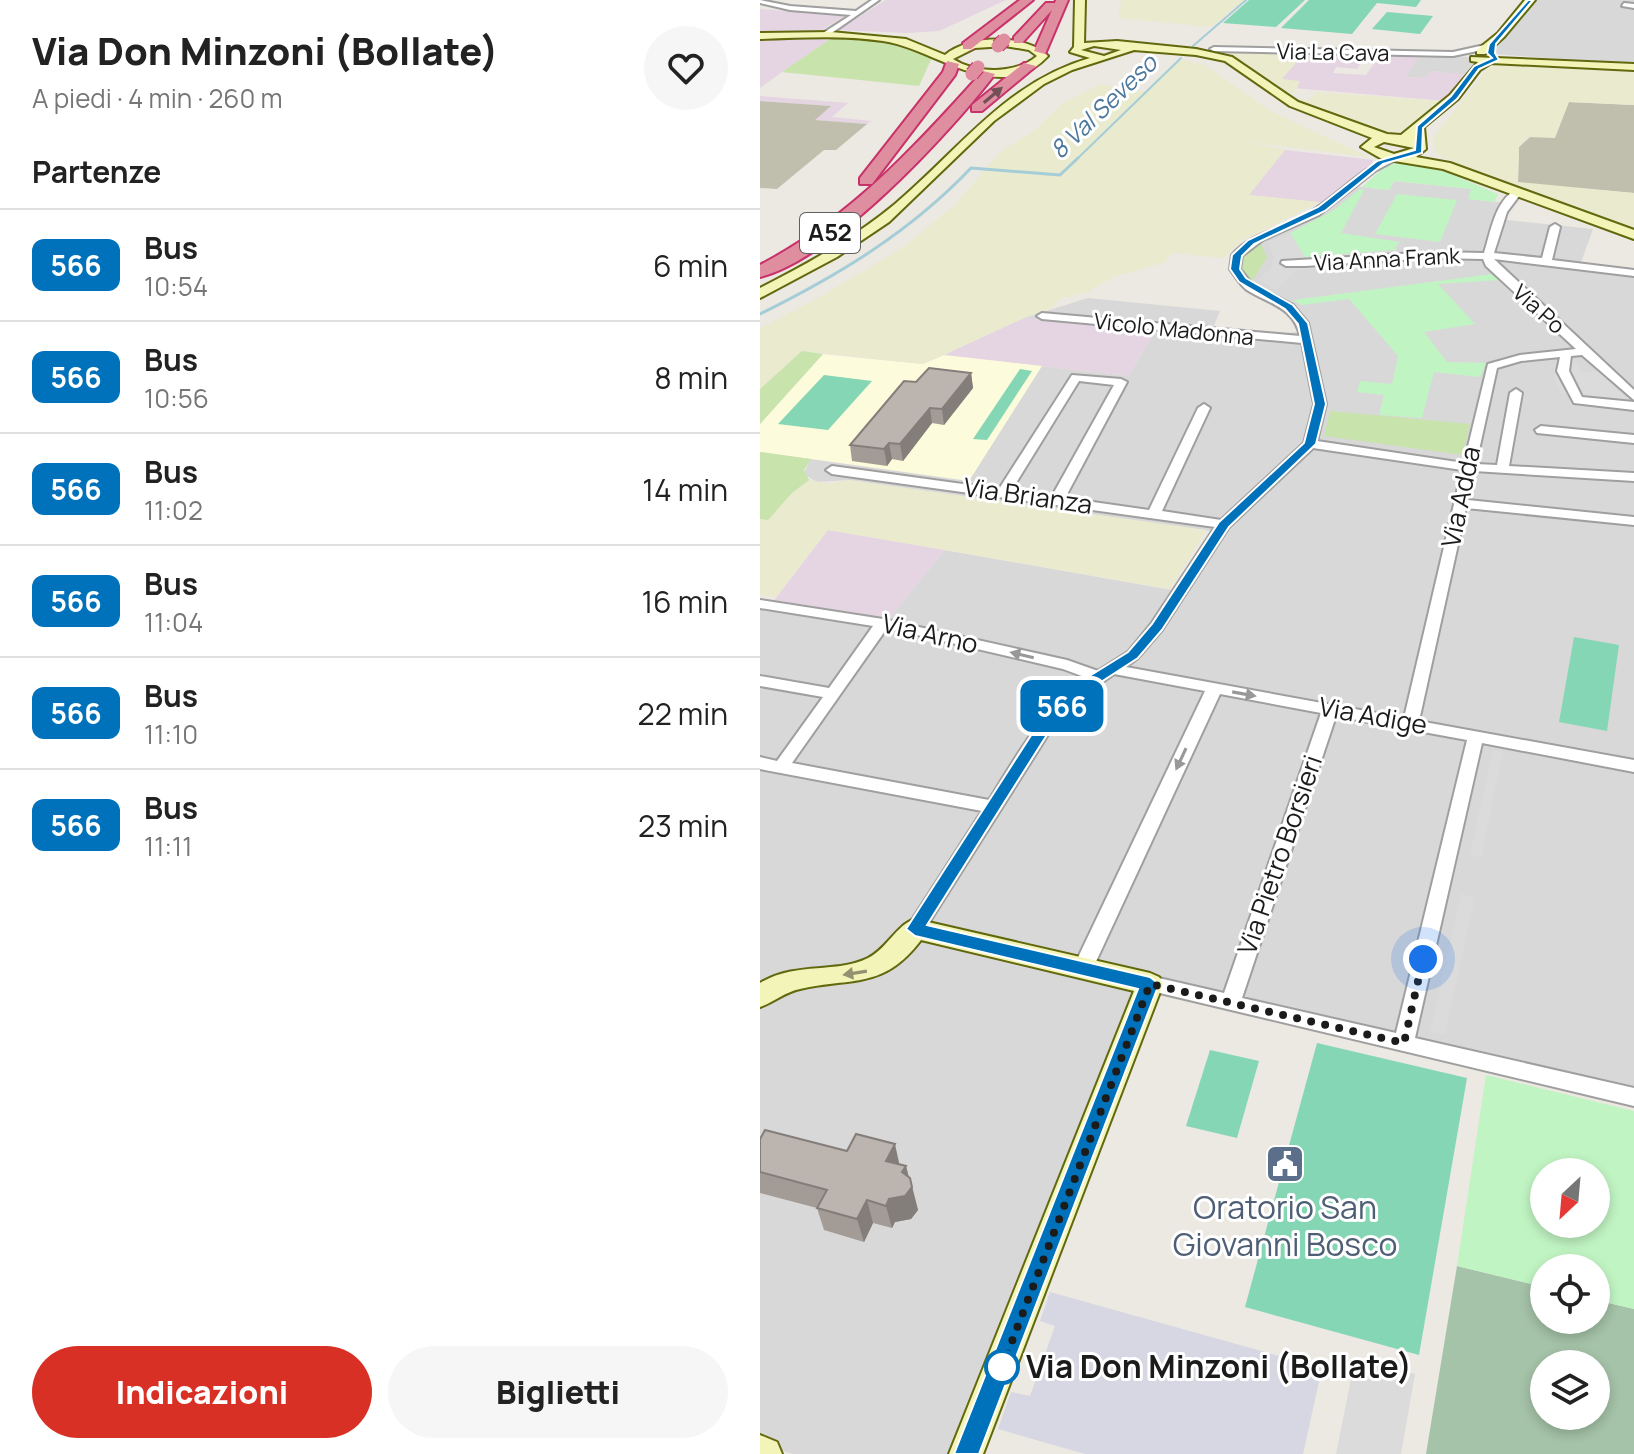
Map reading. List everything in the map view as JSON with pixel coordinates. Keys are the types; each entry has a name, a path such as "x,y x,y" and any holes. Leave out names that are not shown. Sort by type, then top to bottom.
{"highway":[{"path":"964,47 1027,0"},
{"name":"A52","path":"1009,43 1041,0"},
{"name":"A52","path":"760,272 808,248 847,222 891,182 983,71 1054,0"},
{"path":"1040,51 1062,0"},
{"path":"866,181 950,72 950,62"},
{"path":"891,182 1029,66"},
{"name":"A52","path":"760,257 813,225 866,181 983,71"}],"street":[{"path":"826,35 876,0"},
{"path":"1075,58 1080,35 1080,0"},
{"path":"760,996 789,980 870,971 895,956 1045,726 1070,696 1133,655 1157,627 1224,524 1310,444 1320,404 1307,340 1295,312 1243,280 1235,269 1237,255 1251,242 1321,209 1392,139 1419,128 1454,97 1530,0"},
{"path":"760,1 790,8 858,13"},
{"path":"1080,35 1127,50 1196,52 1228,59 1284,98 1351,128 1419,147 1446,166"},
{"path":"760,36 870,37 921,49 950,62 991,71 1029,66 1041,60 1040,51 1005,43 921,49"},
{"path":"760,294 823,260 885,219 998,111 1075,58 1104,43"},
{"path":"950,62 950,54 964,47"},
{"name":"Via La Cava","path":"1214,49 1484,56"},
{"path":"1075,58 1099,59 1127,50"},
{"path":"1453,54 1634,67"},
{"path":"1484,56 1552,61"},
{"path":"1484,56 1521,60"},
{"path":"1351,128 1374,154 1446,166 1634,235"},
{"path":"1419,128 1419,147"},
{"path":"1398,157 1419,147"},
{"path":"1488,257 1507,205 1524,194"},
{"path":"1546,263 1555,227"},
{"name":"Via Anna Frank","path":"1286,263 1329,264 1433,255 1488,257 1634,273"},
{"name":"Via Po","path":"1488,257 1490,264 1634,396"},
{"name":"Vicolo Madonna","path":"1042,316 1307,340"},
{"name":"Via Adda","path":"1411,723 1467,467 1493,364 1586,351"},
{"path":"1563,353 1563,371 1578,400 1634,406"},
{"path":"1004,492 1076,377 1121,382 1057,500"},
{"path":"1502,470 1516,393"},
{"path":"1154,514 1204,408"},
{"path":"1541,430 1634,439"},
{"path":"1310,444 1467,467 1634,477"},
{"name":"Via Brianza","path":"832,470 1224,524"},
{"path":"1460,503 1634,521"},
{"name":"Via Arno","path":"760,604 883,623 1105,672"},
{"path":"781,767 883,623"},
{"name":"Via Adige","path":"1105,672 1286,698 1634,766"},
{"path":"760,681 834,694"},
{"path":"1083,968 1214,689"},
{"name":"Via Pietro Borsieri","path":"1230,1003 1331,708"},
{"path":"1404,1043 1476,735"},
{"path":"760,763 992,807"},
{"path":"915,929 1634,1097"},
{"path":"966,1454 1150,984"}],"shaded area":[{"path":"886,0 1006,0 939,31 838,30"},
{"path":"1122,0 1244,0 1211,27 1118,18"},
{"path":"1531,0 1634,0 1634,65 1496,54 1492,49 1496,42"},
{"path":"760,9 846,15 819,32 760,33"},
{"path":"833,37 782,72 760,88 760,38"},
{"path":"1226,51 1304,53 1282,79 1300,81 1297,88 1291,95"},
{"path":"1306,52 1368,53 1357,69 1336,67 1333,73 1366,75 1378,58 1386,58 1389,54 1420,54 1406,77 1425,78 1431,71 1469,75 1446,101 1294,88 1299,82 1281,79"},
{"path":"1420,54 1469,57 1474,59 1474,68 1469,75 1431,71 1425,78 1405,77"},
{"path":"1180,59 1205,65 1270,111 1369,157 1247,142 1285,150 1249,195 1320,202 1241,241 1224,258 1172,253 1165,262 1113,277 1088,292 1060,299 1051,309 923,364 802,351 760,389 760,328 813,301 902,248 955,205 1000,152 1034,131 1062,104 1100,84 1147,92"},
{"path":"1506,63 1634,70 1634,105 1569,102 1555,138 1528,137 1519,147 1518,182 1634,193 1634,230 1456,165 1438,154 1433,146 1435,135 1489,67"},
{"path":"1316,92 1441,101 1414,125 1395,134 1351,122 1298,99 1309,100"},
{"path":"760,96 848,103 832,117 871,121 867,124 814,120 830,106 760,101"},
{"path":"760,101 831,106 815,120 867,124 836,150 824,150 777,189 760,188"},
{"path":"1568,102 1634,105 1634,193 1518,183 1519,147"},
{"path":"1285,150 1373,160 1371,167 1328,203 1248,195"},
{"path":"1394,181 1472,189 1469,199 1505,203 1490,254 1506,220 1593,229 1580,265 1634,271 1634,1097 915,929 991,808 760,763 760,604 838,614 1097,676 1127,660 1224,524 1310,444 1318,420 1303,323 1248,283 1240,274 1239,255 1248,245 1303,221 1353,186 1389,190"},
{"path":"1290,233 1305,257 1397,250 1401,255 1367,260 1369,266 1296,270 1276,290 1258,280 1270,269 1274,257 1268,242"},
{"path":"1088,298 1220,311 1213,328 1275,334 1297,332 1312,385 1311,421 1303,443 1211,531 849,480 817,482 804,474 810,459 760,452 760,424 823,354 923,364 944,355 1128,376 1155,332 1024,318"},
{"path":"1024,318 1155,332 1128,376 944,355"},
{"path":"823,354 923,364 944,355 1042,366 969,481 760,452 760,424"},
{"path":"1571,356 1582,372 1602,371 1634,407 1570,400 1572,395 1560,393 1554,378 1556,358"},
{"path":"809,480 829,484 849,480 1206,530 1170,589 828,530 776,597 760,595 760,519 768,520 792,493"},
{"path":"828,530 945,550 888,620 772,603"},
{"path":"945,550 1177,591 1127,657 1097,672 888,620"},
{"path":"1493,750 1503,752 1481,858 1470,855"},
{"path":"760,766 988,808 911,930 1151,988 958,1454 793,1454 760,1444"},
{"path":"1461,894 1475,897 1445,1035 1430,1032"},
{"path":"1457,1266 1530,1284 1530,1334 1610,1334 1610,1303 1634,1309 1634,1454 1426,1454"},
{"path":"1050,1292 1322,1368 1303,1454 1085,1454 998,1429 1011,1392 1030,1396 1055,1326 1040,1321"},
{"path":"1355,1359 1415,1374 1401,1454 1336,1454"}],"green space":[{"path":"1249,0 1305,0 1276,27 1223,23"},
{"path":"1309,0 1421,0 1416,7 1377,3 1352,34 1281,28"},
{"path":"1387,12 1433,16 1420,34 1372,29"},
{"path":"833,37 916,43 932,50 933,55 919,86 782,72"},
{"path":"1402,163 1446,172 1498,194 1495,202 1468,199 1471,189 1394,181 1389,190 1362,187 1387,165"},
{"path":"1360,189 1364,190 1341,233 1400,242 1395,247 1397,250 1305,257 1290,233 1334,210"},
{"path":"1397,194 1457,200 1440,242 1375,234"},
{"path":"1260,241 1267,258 1251,282 1243,273 1240,261"},
{"path":"1492,274 1499,280 1438,284 1475,324 1424,332 1447,362 1486,363 1480,377 1434,372 1422,418 1379,415 1384,395 1357,392 1360,381 1392,384 1398,356 1349,299 1302,305 1293,300"},
{"path":"802,351 823,354 760,424 760,389"},
{"path":"1020,369 1032,371 987,440 973,439"},
{"path":"824,375 872,381 828,430 778,424"},
{"path":"1330,411 1470,424 1463,455 1324,436"},
{"path":"760,452 811,459 804,470 809,480 792,493 768,520 760,519"},
{"path":"1574,637 1619,645 1607,731 1559,722"},
{"path":"1317,1043 1467,1078 1419,1355 1245,1307"},
{"path":"1210,1050 1259,1061 1237,1138 1186,1126"},
{"path":"1486,1075 1634,1111 1634,1309 1610,1303 1610,1254 1530,1254 1530,1284 1457,1266"}],"building":[{"path":"929,368 971,373 942,409 930,408 900,444 889,443 884,449 850,445 904,381 916,382"},
{"path":"765,1130 847,1151 856,1134 895,1144 886,1161 906,1166 902,1172 910,1178 912,1187 905,1196 889,1199 886,1206 867,1200 857,1219 817,1208 827,1190 760,1172 760,1139"}],"waterway":[{"name":"8 Val Seveso","path":"1193,46 1246,0"},
{"name":"8 Val Seveso","path":"1076,160 1181,58"},
{"name":"8 Val Seveso","path":"760,314 818,284 872,250 923,212 971,168 1060,175 1078,158"}],"bus line":[{"name":"566","path":"966,1454 1030,1299 1150,984 915,929 1045,726 1073,694 1133,655 1157,627 1224,524 1261,486 1310,444 1320,404 1303,323 1289,307 1248,286 1235,269 1237,255 1251,242 1321,209 1380,162 1419,151 1419,128 1454,97 1476,68 1497,57 1491,53 1493,44 1530,0"}],"place":[{"name":"Oratorio San Giovanni Bosco","path":"1285,1164"},
{"name":"Via Don Minzoni (Bollate)","path":"1002,1367"}],"route":[{"path":"1002,1367 1150,984 1404,1043 1423,959"}]}
